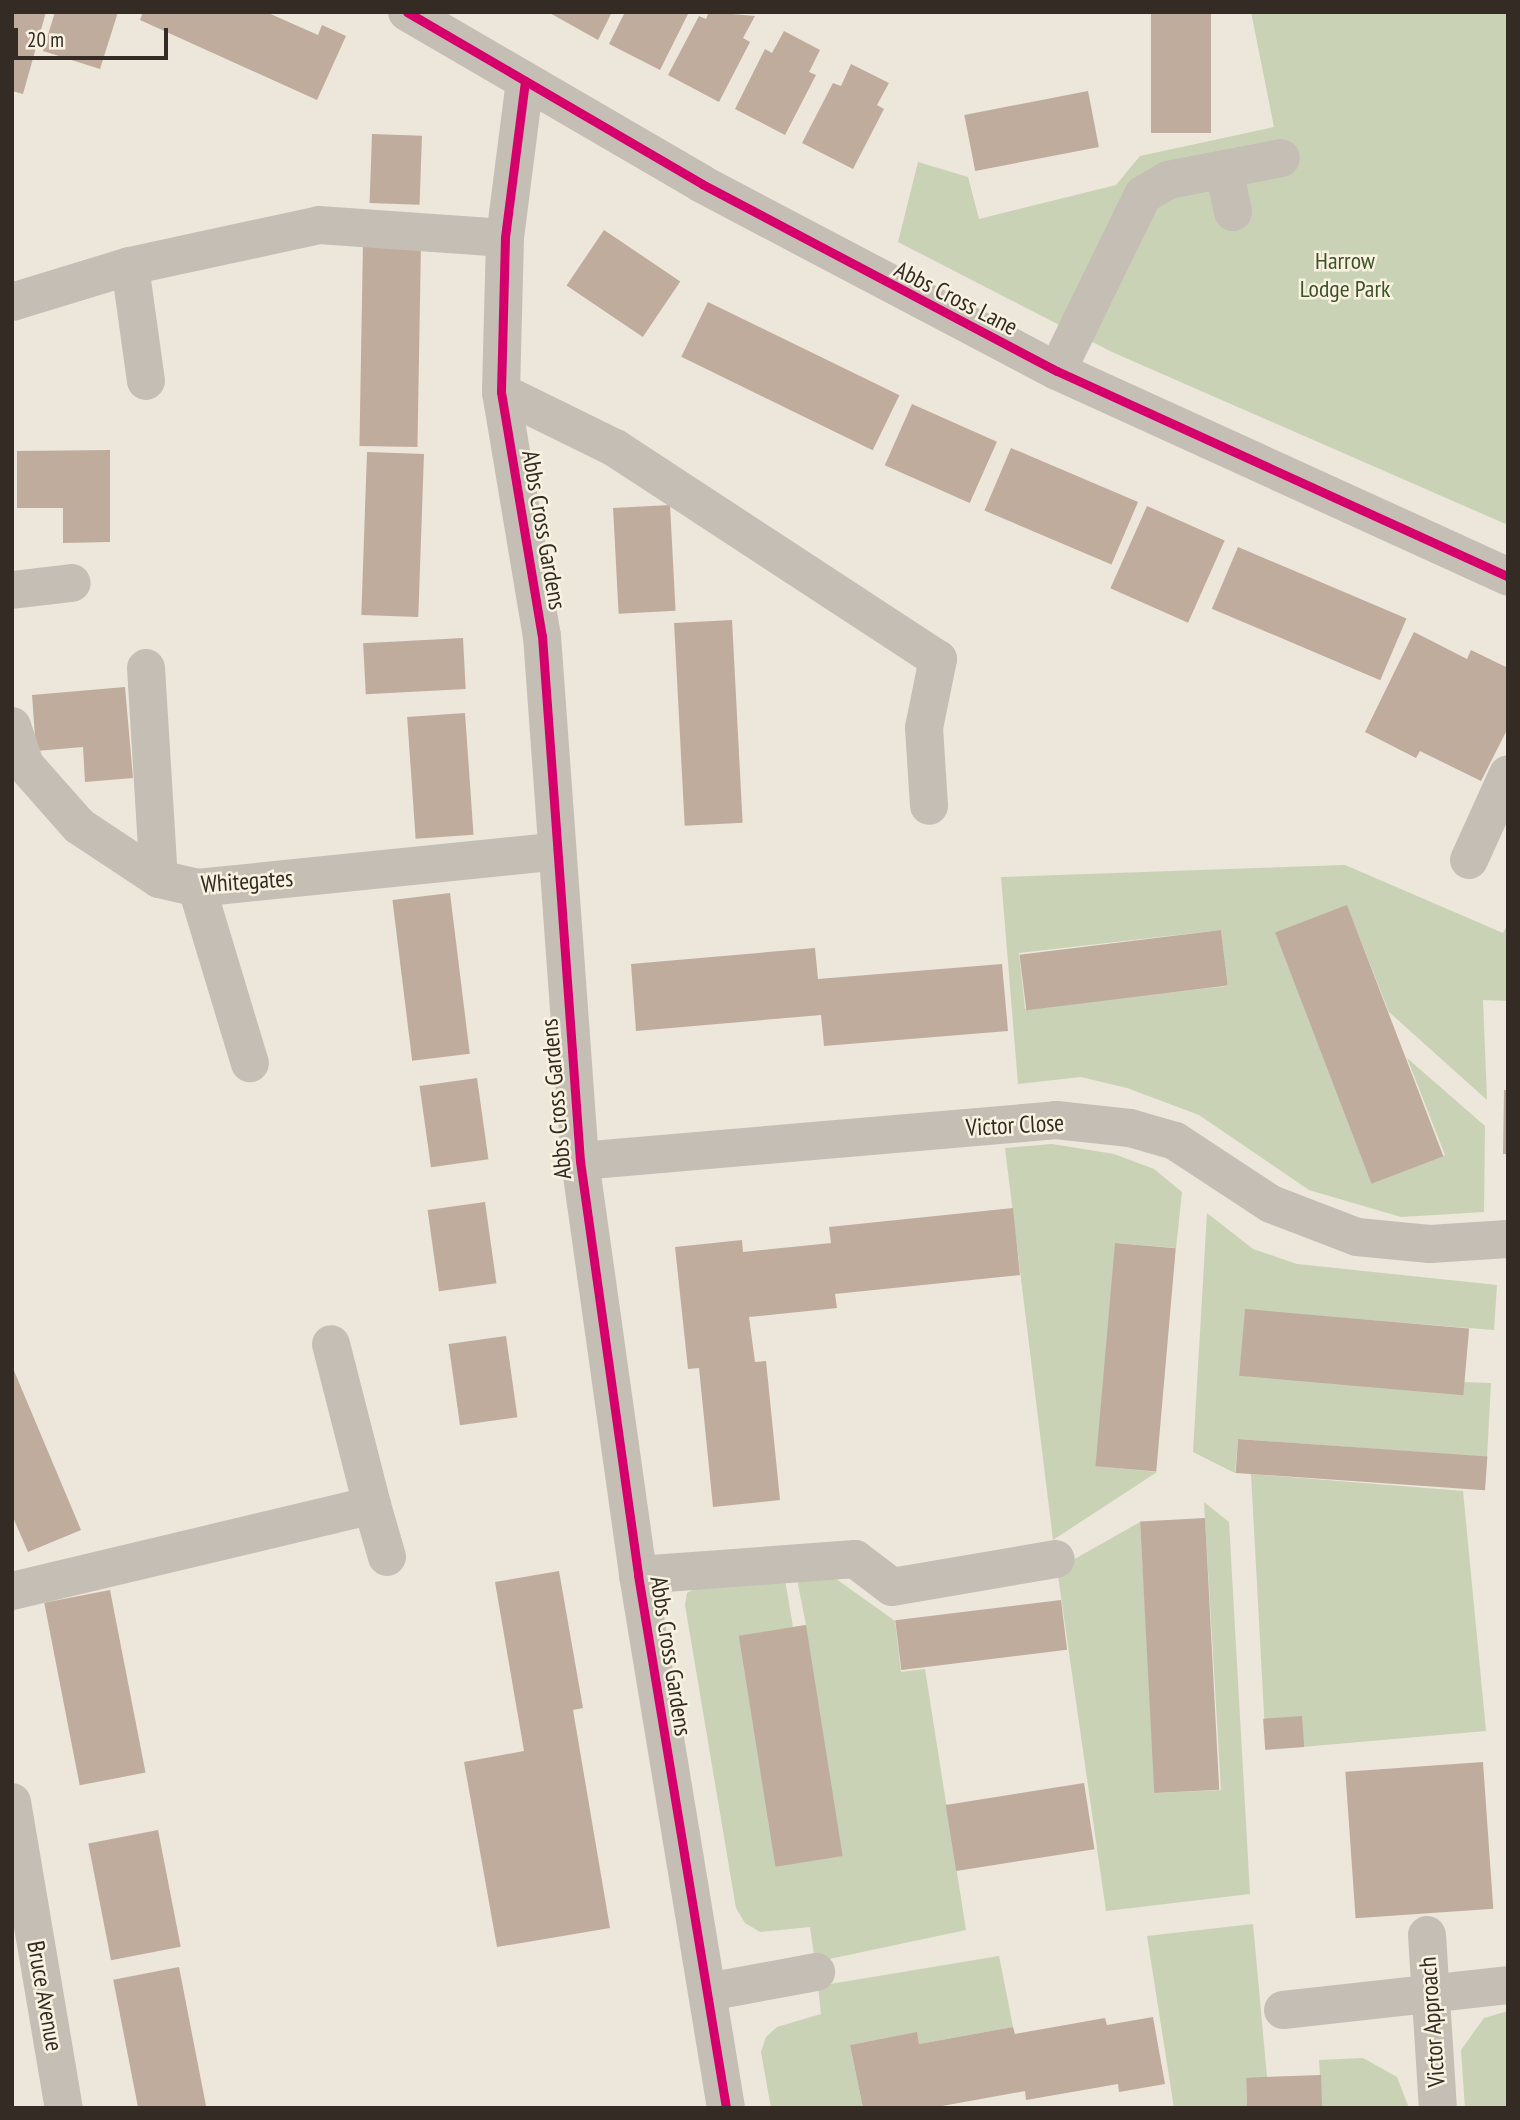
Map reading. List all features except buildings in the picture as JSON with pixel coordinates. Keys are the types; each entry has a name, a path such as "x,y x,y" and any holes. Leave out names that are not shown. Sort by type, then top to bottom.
{"street":[{"name":"Abbs Cross Lane","path":"407,12 832,255 1056,371 1508,578"},
{"name":"Abbs Cross Gardens","path":"525,81 505,239 501,392 542,636 554,852 580,1161 638,1575 726,2108"},
{"path":"1056,371 1143,195 1168,180 1281,158"},
{"path":"1224,169 1233,212"},
{"path":"12,302 131,266 319,225 505,239"},
{"path":"131,266 146,381"},
{"path":"501,392 615,448 938,659 924,727 929,806"},
{"path":"12,590 72,583"},
{"path":"146,668 159,879"},
{"name":"Whitegates","path":"12,726 25,765 52,802 159,879 197,888 554,852"},
{"path":"1469,860 1508,774"},
{"path":"197,888 250,1063"},
{"name":"Victor Close","path":"580,1161 1056,1120 1130,1128 1175,1141 1271,1204 1357,1237 1430,1244 1508,1239"},
{"path":"331,1344 387,1557"},
{"path":"12,1591 372,1505"},
{"path":"638,1575 855,1559 892,1587 1056,1559"},
{"name":"Bruce Avenue","path":"12,1802 64,2108"},
{"name":"Victor Approach","path":"1427,1936 1438,2108"},
{"path":"708,1992 816,1972"},
{"path":"1283,2010 1508,1985"}],"green space":[{"name":"Harrow Lodge Park","path":"1251,12 1508,12 1508,525 1112,352 898,242 918,162 968,177 979,219 1116,185 1140,156 1274,127"},
{"path":"1345,865 1503,933 1508,924 1508,1001 1483,1000 1487,1100 1389,1012 1347,906 1276,934 1373,1183 1445,1155 1407,1058 1485,1126 1484,1212 1401,1217 1309,1190 1199,1115 1127,1088 1081,1077 1018,1084 1001,877","holes":["1221,930 1228,986 1025,1009 1019,953"]},
{"path":"1052,1144 1114,1154 1154,1169 1182,1192 1176,1248 1116,1243 1096,1466 1157,1472 1053,1540 1005,1148"},
{"path":"1207,1213 1253,1249 1297,1264 1497,1285 1494,1330 1245,1310 1240,1375 1491,1383 1487,1457 1238,1439 1235,1473 1193,1452"},
{"path":"1251,1474 1463,1491 1486,1731 1266,1750"},
{"path":"1204,1502 1229,1522 1250,1894 1106,1911 1057,1569 1140,1522 1156,1793 1221,1790"},
{"path":"832,1576 895,1621 901,1672 925,1669 966,1930 815,1962 810,1927 760,1932 745,1923 736,1908 685,1605 687,1593 698,1587 785,1580 793,1627 806,1625 797,1579"},
{"path":"1253,1924 1267,2077 1246,2077 1247,2108 1174,2108 1147,1936"},
{"path":"999,1956 1013,2027 919,2044 916,2033 850,2045 863,2108 771,2108 761,2052 766,2037 777,2027 821,2014 818,1986"},
{"path":"1508,2011 1508,2108 1465,2108 1461,2050 1484,2018"},
{"path":"1363,2058 1397,2077 1409,2108 1322,2108 1319,2060"}],"cycle path":[{"path":"407,12 702,184 1057,371 1508,577"},
{"path":"525,81 505,238 501,392 542,636 580,1161 638,1575 726,2108"}]}
